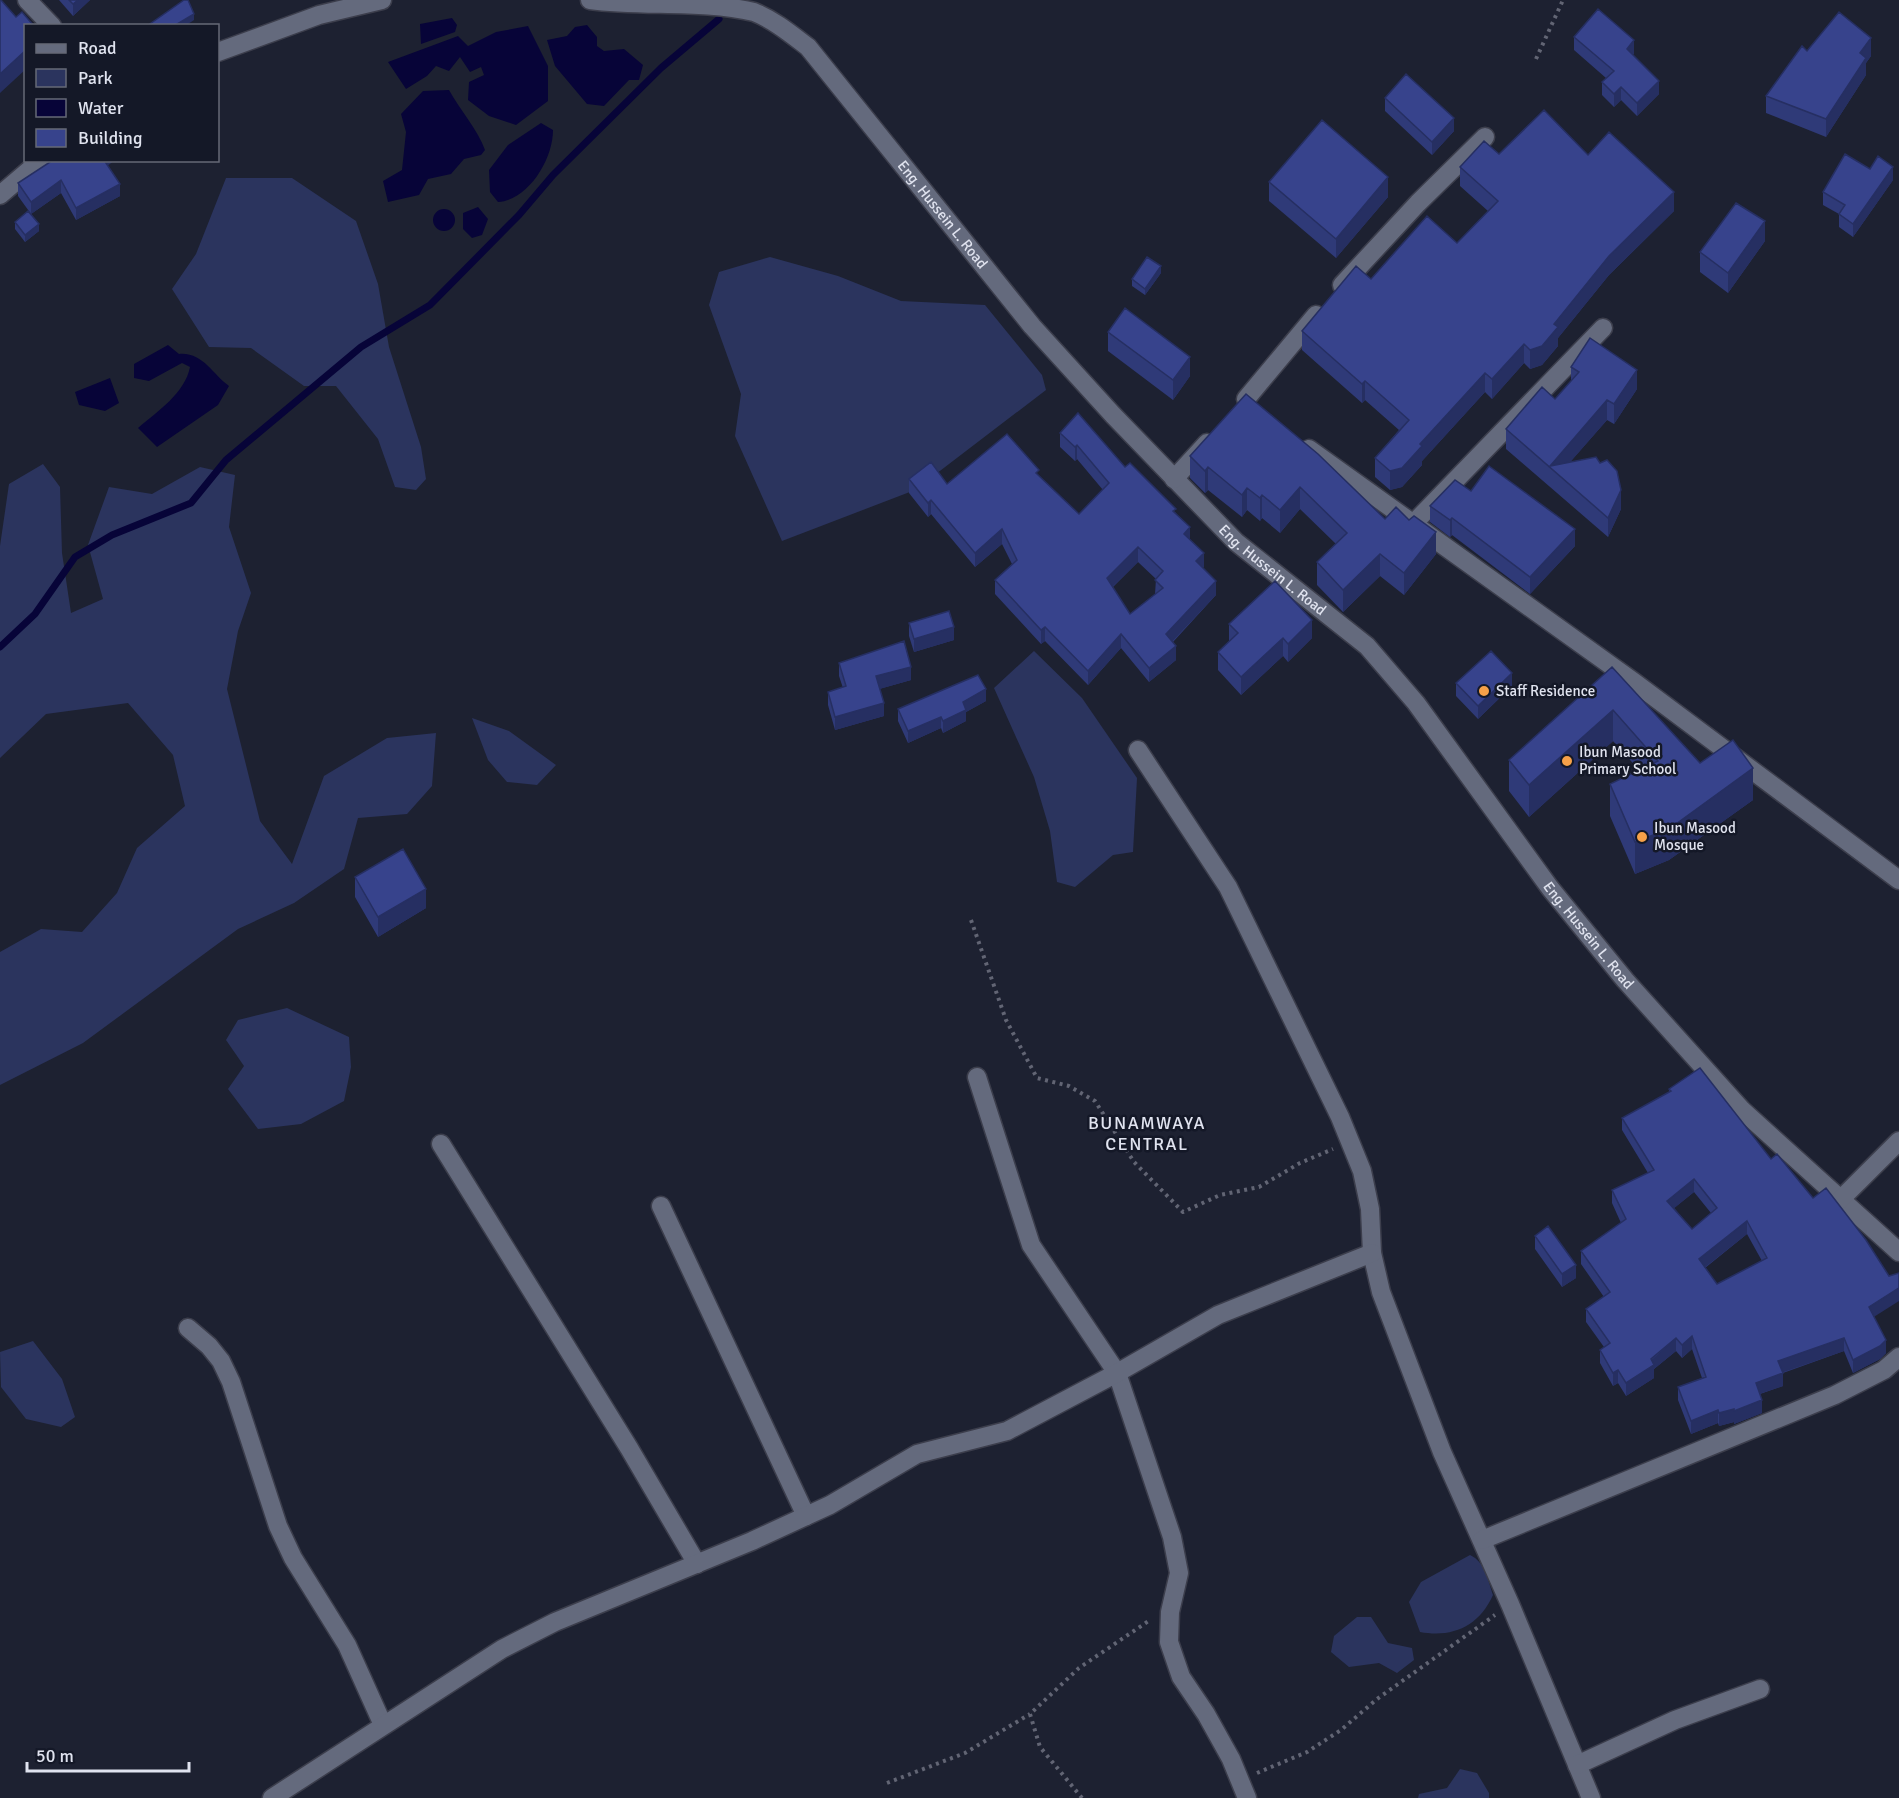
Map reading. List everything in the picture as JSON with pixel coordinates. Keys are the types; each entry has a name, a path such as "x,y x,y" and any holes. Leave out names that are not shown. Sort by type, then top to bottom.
{"street":[{"path":"27,0 50,24"},
{"path":"219,52 319,15 382,0"},
{"name":"Eng. Hussein L. Road","path":"590,0 722,4 754,12 783,27 808,47 1032,326 1174,479 1236,542 1367,646 1416,703 1550,888 1625,980 1742,1110 1899,1252"},
{"path":"1232,415 1251,403 1353,271 1485,137"},
{"path":"0,195 39,162"},
{"path":"1413,524 1603,328"},
{"path":"1174,479 1217,431"},
{"path":"1293,436 1734,756 1899,880"},
{"path":"1138,750 1228,887 1350,1142 1362,1171 1370,1209 1372,1253 1381,1292 1442,1452 1510,1604 1591,1798"},
{"path":"977,1077 1031,1245 1117,1373 1172,1537 1179,1573 1171,1607 1169,1642 1181,1677 1206,1714 1241,1779 1247,1798"},
{"path":"1840,1200 1899,1141"},
{"path":"441,1144 629,1448 697,1564"},
{"path":"661,1206 806,1516"},
{"path":"272,1798 502,1649 532,1634 806,1516 917,1454 1007,1431 1117,1373 1218,1315 1372,1253"},
{"path":"188,1328 221,1361 231,1382 278,1526 293,1558 347,1645 383,1725"},
{"path":"1482,1540 1835,1395 1884,1370 1899,1357"},
{"path":"1577,1765 1675,1720 1760,1689"}],"path":[{"path":"1536,59 1563,0"},
{"path":"972,920 1006,1020 1037,1078 1069,1086 1095,1101 1134,1162 1183,1212 1220,1195 1259,1187 1300,1163 1350,1142"},
{"path":"1241,1779 1316,1746 1510,1604"},
{"path":"887,1783 965,1753 1030,1714 1080,1668 1171,1607"},
{"path":"1030,1714 1040,1748 1082,1798"}],"green space":[{"path":"226,178 292,178 356,221 378,284 389,347 421,447 426,479 416,490 395,487 378,439 336,386 304,386 251,348 209,347 172,289 196,254"},
{"path":"770,257 838,276 901,301 985,305 1042,375 1046,390 915,490 782,541 735,436 741,394 709,305 719,272"},
{"path":"43,464 60,487 62,553 71,613 103,599 88,545 109,487 152,494 200,467 235,475 229,527 251,593 238,631 227,689 260,821 292,864 324,776 387,738 436,733 432,786 407,814 358,818 344,869 294,903 238,929 83,1043 0,1085 0,952 41,929 82,932 117,893 137,848 185,806 173,755 128,703 46,714 0,758 0,546 9,484"},
{"path":"1034,651 1082,698 1137,778 1133,852 1113,855 1075,887 1057,882 1050,831 1034,777 994,688"},
{"path":"472,718 509,731 556,765 537,785 507,782 488,760"},
{"path":"287,1008 349,1037 351,1067 344,1101 301,1124 258,1129 228,1089 244,1066 226,1040 238,1020"},
{"path":"33,1341 62,1379 75,1417 61,1427 26,1419 1,1387 0,1352"},
{"path":"1470,1555 1483,1567 1493,1595 1487,1606 1472,1622 1454,1631 1420,1632 1409,1602 1421,1582"},
{"path":"1357,1617 1371,1617 1388,1643 1412,1648 1414,1660 1397,1673 1379,1663 1349,1667 1331,1652 1334,1636"},
{"path":"1460,1769 1477,1773 1489,1793 1489,1798 1418,1798 1419,1794 1447,1788"}],"water":[{"path":"452,18 457,25 455,32 421,44 420,24"},
{"path":"587,25 597,37 597,46 604,51 624,49 643,65 639,80 629,80 604,106 587,104 555,66 547,40 567,36 575,27"},
{"path":"528,26 548,66 548,101 516,125 489,116 468,100 469,82 484,75 481,67 470,72 460,57 449,71 436,66 427,76 406,89 388,62 458,36 468,46 496,32"},
{"path":"449,90 485,150 481,155 464,159 451,174 428,179 419,195 388,202 383,181 402,170 406,132 401,114 423,91"},
{"path":"541,123 553,130 549,154 544,165 529,186 509,200 498,202 490,192 489,170 508,145"},
{"path":"478,207 488,219 482,235 472,238 463,229 463,213"},
{"path":"444,209 452,212 455,220 452,228 444,231 436,228 433,220 436,212"},
{"path":"168,345 179,354 195,356 201,360 229,386 218,405 157,447 138,428 177,393 190,367 182,363 149,381 134,378 134,364"},
{"path":"110,378 119,403 105,411 79,405 75,392"}],"building":[{"path":"1,0 16,17 22,12 32,24 24,24 24,52 0,74"},
{"path":"184,0 188,0 194,14 177,24 150,24"},
{"path":"1598,9 1634,40 1627,49 1659,81 1637,103 1621,87 1614,94 1602,82 1614,71 1574,37"},
{"path":"1839,12 1871,38 1860,53 1866,58 1826,119 1766,96 1802,46 1807,51"},
{"path":"1406,74 1454,118 1432,142 1385,98"},
{"path":"1544,110 1588,155 1609,132 1674,192 1609,256 1554,324 1558,327 1542,346 1530,350 1524,344 1492,379 1485,373 1420,444 1422,446 1402,468 1390,471 1375,458 1409,420 1365,381 1362,384 1302,331 1356,266 1371,279 1427,216 1457,243 1498,201 1460,167 1484,141 1499,154"},
{"path":"1322,120 1388,177 1336,239 1269,182"},
{"path":"1845,154 1870,169 1878,156 1893,167 1853,224 1839,214 1845,205 1823,192"},
{"path":"50,162 105,162 120,184 76,208 61,180 31,202 18,183"},
{"path":"1736,203 1765,221 1728,273 1700,252"},
{"path":"28,211 39,224 25,235 15,222"},
{"path":"1147,257 1161,266 1145,289 1132,279"},
{"path":"1125,308 1190,357 1173,380 1108,332"},
{"path":"1590,338 1637,370 1614,404 1607,400 1550,466 1596,457 1600,463 1607,460 1617,471 1621,490 1608,518 1506,429 1542,387 1555,399 1579,372 1571,367"},
{"path":"1246,394 1318,454 1385,519 1396,507 1409,520 1414,516 1436,532 1404,573 1380,554 1343,590 1317,562 1347,533 1300,487 1280,510 1262,495 1260,498 1247,488 1242,495 1208,467 1205,471 1190,456"},
{"path":"1078,413 1125,467 1130,463 1176,509 1173,511 1190,527 1184,534 1204,553 1196,561 1216,581 1166,634 1176,646 1149,668 1121,634 1088,671 1045,627 1041,630 995,580 1017,560 1002,529 975,553 931,500 928,503 909,479 931,462 947,484 1007,434 1039,470 1036,473 1079,514 1109,483 1077,445 1075,447 1060,433","holes":["1138,547 1163,571 1155,580 1163,588 1130,614 1107,578"]},
{"path":"1489,466 1575,529 1530,577 1452,518 1450,520 1430,506 1455,480 1471,491"},
{"path":"1275,581 1312,620 1288,644 1283,638 1241,677 1218,652 1238,633 1229,624"},
{"path":"949,611 954,627 914,639 909,623"},
{"path":"904,641 911,667 876,676 884,703 835,717 828,692 846,686 839,663"},
{"path":"1491,651 1512,673 1478,706 1456,683"},
{"path":"1612,667 1700,763 1733,740 1753,768 1669,829 1635,842 1610,784 1658,761 1613,710 1529,785 1509,760"},
{"path":"978,675 986,689 963,702 966,710 943,721 941,717 908,731 898,709"},
{"path":"403,849 426,889 378,917 355,877"},
{"path":"1700,1068 1771,1159 1777,1154 1813,1198 1826,1188 1866,1240 1889,1276 1899,1273 1899,1288 1869,1307 1886,1340 1880,1346 1853,1360 1844,1338 1778,1361 1783,1373 1756,1383 1762,1400 1734,1411 1734,1409 1719,1413 1718,1410 1691,1421 1678,1387 1706,1377 1692,1336 1682,1345 1676,1338 1651,1359 1654,1365 1626,1383 1618,1370 1613,1373 1600,1350 1610,1343 1586,1309 1610,1292 1581,1251 1626,1219 1612,1190 1654,1170 1622,1118 1671,1091 1669,1089","holes":["1694,1179 1717,1208 1692,1229 1667,1201","1747,1221 1767,1258 1717,1284 1699,1259"]},
{"path":"1548,1226 1576,1265 1562,1274 1535,1236"}],"waterway":[{"path":"0,647 35,614 75,557 112,535 191,503 226,460 361,347 430,305 519,215 553,175 661,68 719,19"}],"place":[{"name":"Staff Residence","path":"1484,691"},
{"name":"Ibun Masood Primary School","path":"1567,761"},
{"name":"Ibun Masood Mosque","path":"1642,837"}],"district":[{"name":"BUNAMWAYA CENTRAL","path":"1147,1133"}]}
